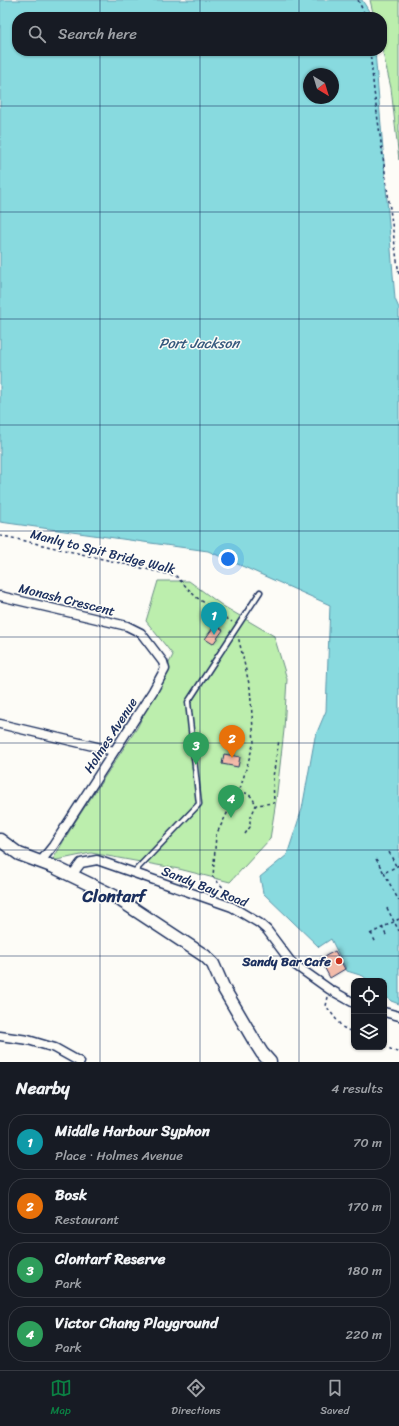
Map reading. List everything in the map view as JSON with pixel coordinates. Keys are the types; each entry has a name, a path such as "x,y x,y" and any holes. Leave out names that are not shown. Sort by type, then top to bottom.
{"street":[{"name":"Monash Crescent","path":"0,596 127,626"},
{"name":"Holmes Avenue","path":"41,861 53,846 153,692 165,669 163,662 141,633 127,626"},
{"path":"0,724 114,751"},
{"path":"0,840 19,854 41,861 114,896 205,956 213,964 224,989 255,1042 270,1062"},
{"name":"Sandy Bay Road","path":"72,875 81,863 97,860 232,907 260,923 268,930 291,962 329,989 351,1001"},
{"path":"387,1013 399,1016"},
{"path":"0,1036 28,1040 55,1048 80,1062"}],"lane":[{"path":"134,872 199,804 188,702 260,592"}],"path":[{"path":"358,0 364,12"},
{"path":"371,56 399,275"},
{"name":"Manly to Spit Bridge Walk","path":"0,536 176,576 196,597 238,627"},
{"path":"213,877 216,835 238,792 254,742 250,688 238,639 238,627"},
{"path":"256,805 274,803 273,777 279,740"},
{"path":"238,792 246,792 250,794 256,805"},
{"path":"245,834 250,827 250,819 256,805"},
{"path":"389,852 399,870"},
{"path":"376,859 399,901"},
{"path":"384,873 398,866"},
{"path":"387,908 399,931"},
{"path":"376,943 370,933 399,919"},
{"path":"382,927 387,937"},
{"path":"329,989 326,1006 342,1027 351,1032"},
{"path":"387,1047 399,1053"}],"green space":[{"path":"370,0 399,0 399,160 391,88 384,56 387,56 387,12 373,12"},
{"path":"158,581 189,581 223,606 274,636 287,679 284,730 270,839 230,882 179,869 91,853 52,861 73,825 137,728 173,655 146,621"}],"water":[{"name":"Port Jackson","path":"0,0 362,0 370,12 12,12 12,56 375,56 395,299 399,308 399,1004 391,1001 387,997 387,978 365,978 347,971 331,939 319,947 263,893 260,877 287,855 302,809 315,737 326,711 330,605 208,551 0,522"}],"building":[{"path":"215,625 223,630 213,644 205,639"},
{"path":"224,754 240,757 238,767 222,764"},
{"path":"335,951 345,969 330,978 320,959"}],"place":[{"name":"Middle Harbour Syphon","path":"214,635"},
{"name":"Bosk","path":"232,758"},
{"name":"Clontarf Reserve","path":"196,765"},
{"name":"Victor Chang Playground","path":"231,818"},
{"name":"Sandy Bar Cafe","path":"339,961"}],"district":[{"name":"Clontarf","path":"114,896"}]}
